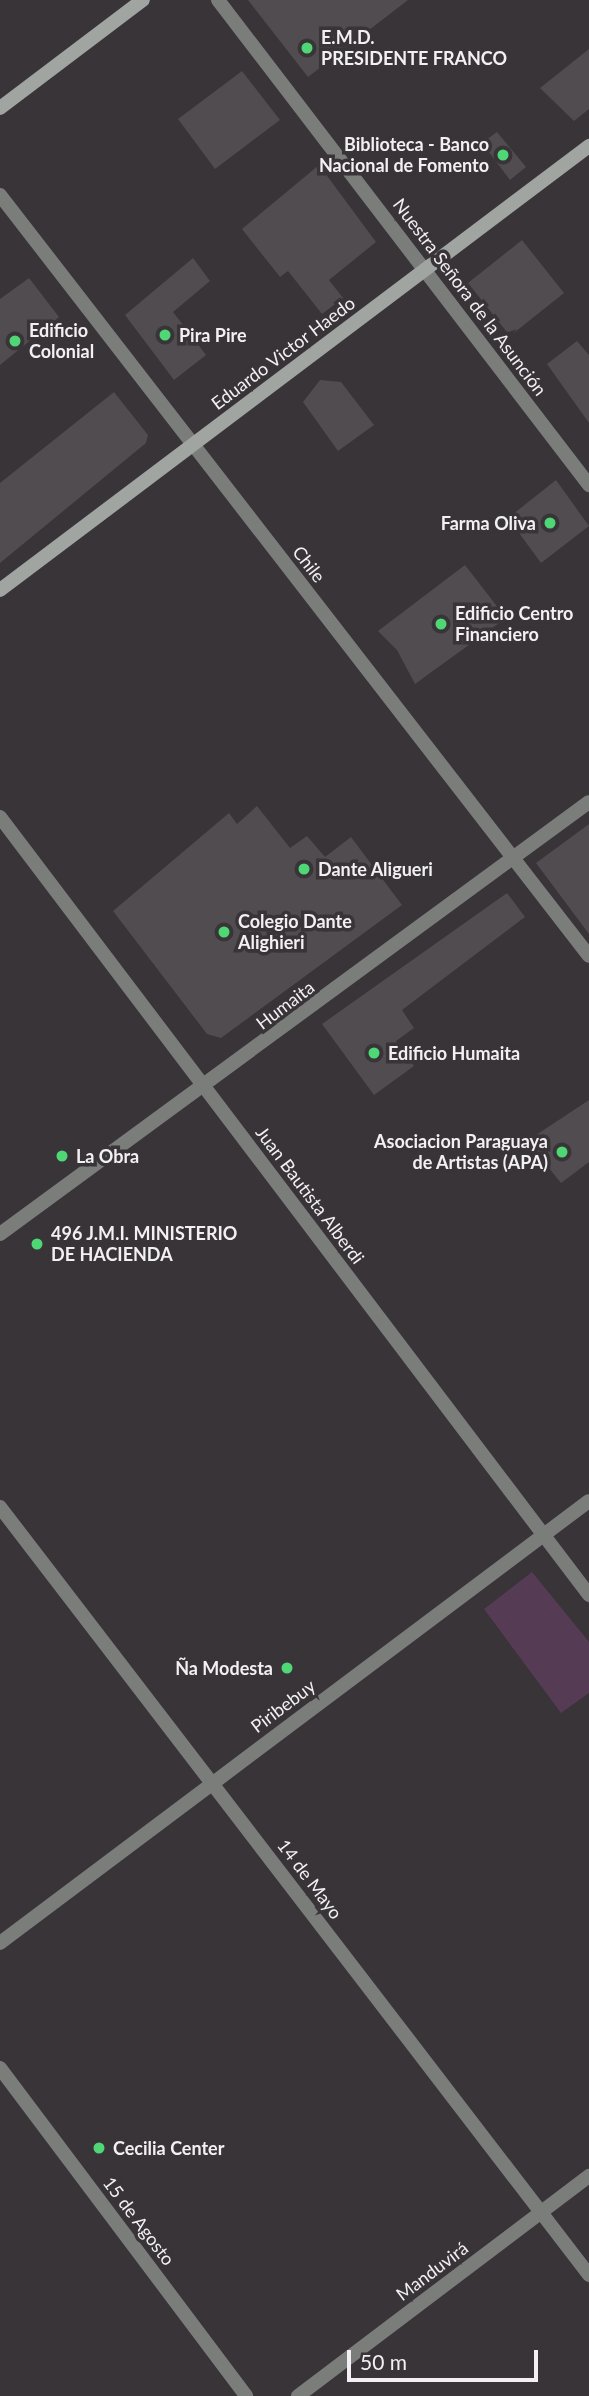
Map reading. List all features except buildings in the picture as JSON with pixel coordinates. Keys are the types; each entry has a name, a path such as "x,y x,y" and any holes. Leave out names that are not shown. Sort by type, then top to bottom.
{"street":[{"path":"0,108 143,0"},
{"name":"Nuestra Señora de la Asunción","path":"218,0 589,485"},
{"name":"Eduardo Victor Haedo","path":"0,590 589,146"},
{"name":"Chile","path":"0,195 589,956"},
{"name":"Humaita","path":"0,1234 205,1088 589,802"},
{"name":"Juan Bautista Alberdi","path":"0,817 589,1595"},
{"name":"Piribebuy","path":"0,1942 589,1501"},
{"name":"14 de Mayo","path":"0,1507 589,2275"},
{"name":"15 de Agosto","path":"0,2068 246,2396"},
{"name":"Manduvirá","path":"298,2396 589,2176"}],"shaded area":[{"path":"532,1572 589,1642 589,1693 561,1713 484,1609"}],"place":[{"name":"E.M.D. PRESIDENTE FRANCO","path":"307,48"},
{"name":"Biblioteca - Banco Nacional de Fomento","path":"503,155"},
{"name":"Pira Pire","path":"165,335"},
{"name":"Edificio Colonial","path":"15,341"},
{"name":"Farma Oliva","path":"550,523"},
{"name":"Ediﬁcio Centro Financiero","path":"441,624"},
{"name":"Dante Aligueri","path":"304,869"},
{"name":"Colegio Dante Alighieri","path":"224,932"},
{"name":"Edificio Humaita","path":"374,1053"},
{"name":"Asociacion Paraguaya de Artistas (APA)","path":"562,1152"},
{"name":"La Obra","path":"62,1156"},
{"name":"496 J.M.I. MINISTERIO DE HACIENDA","path":"37,1244"},
{"name":"Ña Modesta","path":"287,1668"},
{"name":"Cecilia Center","path":"99,2148"}]}
